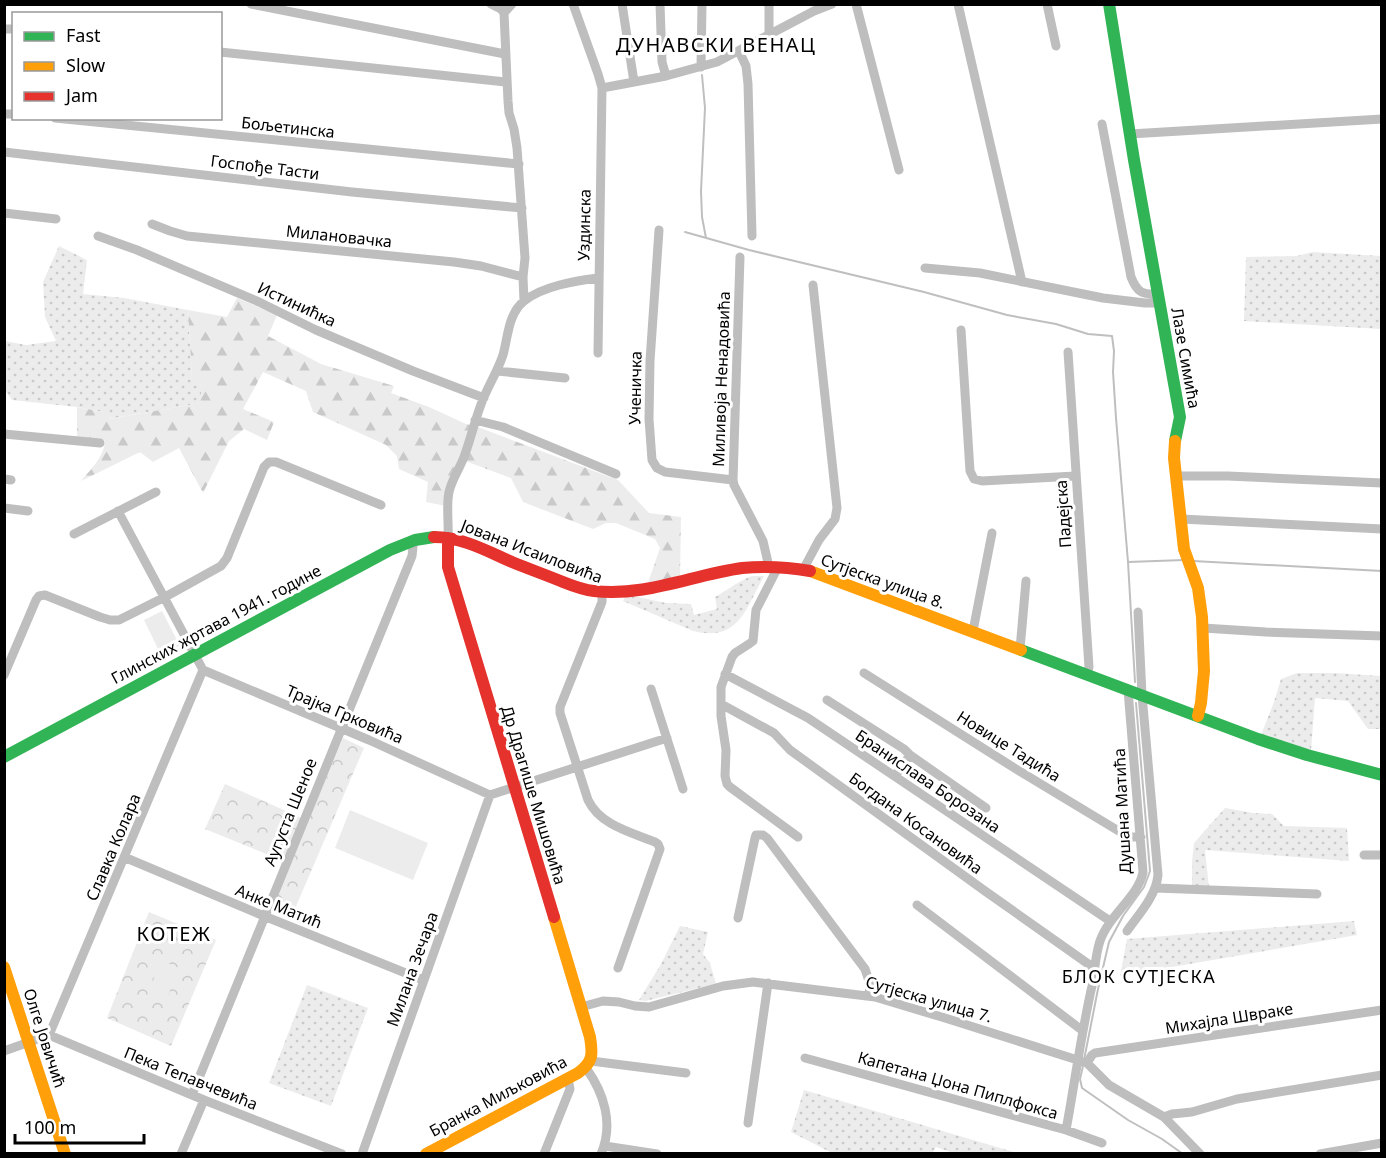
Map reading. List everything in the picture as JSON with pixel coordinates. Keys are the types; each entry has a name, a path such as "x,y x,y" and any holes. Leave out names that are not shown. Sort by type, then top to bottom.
{"street":[{"path":"251,4 505,54"},
{"path":"448,538 448,494 465,454 475,420 497,371 515,310 524,301 525,258 519,164 514,129 509,113 504,13 491,4"},
{"path":"504,13 513,4"},
{"name":"Уздинска","path":"524,301 535,294 566,283 598,278 602,88 573,4"},
{"path":"622,4 634,82"},
{"path":"660,4 663,62 666,76"},
{"path":"701,67 702,4"},
{"path":"769,4 769,35"},
{"path":"806,4 806,15"},
{"path":"602,88 666,76 717,62 806,15 832,4"},
{"path":"856,4 899,170"},
{"path":"958,4 1022,282"},
{"path":"1047,4 1056,46"},
{"name":"Лазе Симића","path":"1109,4 1180,417 1175,435 1176,476 1186,557 1197,586 1203,628 1203,692 1198,716"},
{"path":"739,51 746,66 748,84 752,236"},
{"path":"222,52 506,82"},
{"path":"1130,134 1382,119"},
{"name":"Бољетинска","path":"75,120 519,164"},
{"path":"1102,124 1131,277 1135,286 1143,293 1159,298"},
{"name":"Госпође Тасти","path":"4,152 352,192 522,208"},
{"path":"4,213 56,219"},
{"name":"Милановачка","path":"152,224 187,236 454,262 524,277"},
{"name":"Ученичка","path":"659,230 650,362 649,418 652,460 657,468 665,472 733,480"},
{"name":"Истинићка","path":"98,236 137,250 370,353 484,398"},
{"name":"Миливоја Ненадовића","path":"740,257 733,480 773,567"},
{"path":"925,268 980,273 1103,298 1138,302 1159,298"},
{"path":"598,278 598,353"},
{"path":"803,570 819,540 835,519 837,508 813,285"},
{"path":"961,330 970,471 974,479 982,481 1075,476"},
{"name":"Падејска","path":"1068,352 1089,668 1087,674"},
{"path":"497,371 565,378"},
{"path":"475,420 503,427 616,474"},
{"path":"4,434 100,443"},
{"path":"4,675 39,596 45,595 100,617 119,620 221,566 227,558 264,466 269,462 276,462 381,505"},
{"path":"1176,476 1382,483"},
{"path":"74,534 156,492"},
{"path":"4,508 28,511"},
{"path":"117,512 203,670"},
{"path":"1181,519 1382,529"},
{"path":"973,632 992,533"},
{"name":"Глинских жртава 1941. године","path":"4,757 412,540 429,537 448,538"},
{"name":"Јована Исаиловића","path":"448,538 468,543 570,584 603,592 602,602 560,706 560,713 588,800 595,812 606,822 655,842 660,847 618,968"},
{"name":"Др Драгише Мишовића","path":"448,538 448,567 590,1036 592,1052 588,1064"},
{"name":"Аугуста Шеное","path":"192,1095 412,556 412,540"},
{"path":"773,567 756,610 753,641 735,653 721,687 721,716 726,741 724,772 727,784 798,837"},
{"name":"Сутјеска улица 8.","path":"603,592 656,588 745,568 773,567 803,570 834,579 1258,740 1382,775"},
{"path":"1020,649 1026,581"},
{"path":"1127,931 1155,888 1158,863 1142,695 1138,612"},
{"path":"1203,628 1382,636"},
{"name":"Трајка Грковића","path":"203,670 341,728 490,795"},
{"name":"Славка Колара","path":"50,1035 203,670"},
{"name":"Новице Тадића","path":"864,672 1016,769 1122,833 1130,837 1141,837"},
{"name":"Бранислава Борозана","path":"725,674 799,712 1110,921"},
{"path":"651,689 683,789"},
{"name":"Душана Матића","path":"1066,1130 1083,1062 1083,1031 1100,940 1110,921 1141,881 1143,867 1128,690"},
{"path":"827,700 904,749 986,808"},
{"name":"Богдана Косановића","path":"721,704 774,733 790,750 1094,968"},
{"path":"490,795 667,738"},
{"path":"895,776 910,755"},
{"name":"Милана Зечара","path":"362,1154 490,795"},
{"path":"738,918 755,838 756,835 763,835 865,969 870,984 869,996"},
{"path":"1364,855 1382,855"},
{"name":"Анке Матић","path":"124,857 423,980"},
{"path":"1155,888 1317,894"},
{"path":"916,905 1083,1031"},
{"name":"Олге Јовичић","path":"4,967 65,1154"},
{"name":"Сутјеска улица 7.","path":"581,1007 603,1001 650,1007 723,986 743,983 768,983 869,996 1083,1062 1109,1085 1164,1117 1200,1154"},
{"path":"748,1123 768,983"},
{"name":"Михајла Швраке","path":"1083,1062 1095,1053 1382,1010"},
{"path":"4,1051 50,1035"},
{"name":"Пека Тепавчевића","path":"50,1035 204,1100 342,1154"},
{"name":"Капетана Џона Пиплфокса","path":"805,1058 1066,1130 1102,1143"},
{"path":"657,1154 603,1150 607,1124 605,1106 588,1064 686,1073"},
{"name":"Бранка Миљковића","path":"426,1154 568,1079 588,1064"},
{"path":"1164,1117 1192,1112 1237,1099 1382,1075"},
{"path":"544,1154 570,1089 568,1079"},
{"path":"180,1154 204,1100"},
{"path":"1320,1154 1382,1143"}],"green space":[{"path":"59,246 87,260 83,294 124,298 188,310 192,378 202,386 201,403 102,420 103,412 12,400 5,390 5,341 26,345 56,341 45,317 43,282"},
{"path":"1312,252 1381,256 1381,329 1244,321 1246,257 1297,256"},
{"path":"237,298 277,315 268,336 321,364 394,386 391,393 466,424 618,480 649,513 681,517 680,577 648,583 660,548 655,539 616,523 606,523 593,529 523,502 511,478 460,459 446,506 426,502 428,482 399,469 397,456 386,445 313,412 306,391 263,372 243,409 274,422 267,440 244,429 229,441 203,493 179,448 153,462 140,452 81,481 100,458 105,441 77,439 77,407 103,412 109,419 200,403 202,386 192,379 188,310 227,317"},
{"path":"752,576 764,576 739,620 721,632 693,631 623,601 625,597 633,596 666,603 691,604 694,615 717,609 715,597"},
{"path":"162,611 180,646 161,655 144,620"},
{"path":"1297,673 1381,676 1381,729 1368,729 1348,701 1315,698 1311,751 1261,735 1281,679"},
{"path":"343,738 364,748 291,918 270,909"},
{"path":"225,784 304,819 286,862 205,829"},
{"path":"1225,808 1272,814 1284,826 1347,828 1349,861 1205,850 1209,888 1192,888 1194,843"},
{"path":"350,810 428,843 413,880 335,848"},
{"path":"149,912 216,940 171,1046 107,1018"},
{"path":"1354,921 1357,935 1120,976 1127,939"},
{"path":"680,926 708,932 703,954 710,963 716,984 645,1001 639,1000 661,964"},
{"path":"161,960 179,968 167,998 149,991"},
{"path":"307,985 368,1008 331,1106 269,1083"},
{"path":"804,1090 1017,1153 953,1153 936,1147 932,1153 832,1153 791,1132"}],"waterway":[{"path":"702,75 705,108 701,191 706,238"},
{"path":"685,232 1007,315 1056,324 1088,334 1112,336 1116,418 1128,562 1184,560"},
{"path":"1193,561 1382,571"},
{"path":"1128,562 1135,682"},
{"path":"1084,1060 1109,942 1123,916 1144,887 1150,871 1136,703"},
{"path":"1083,1066 1080,1079 1082,1088 1183,1154"}],"traffic: fast":[{"path":"1109,4 1180,417 1175,441"},
{"path":"4,757 390,550 415,540 434,537"},
{"path":"1021,650 1258,739 1382,775"}],"traffic: slow":[{"path":"1175,441 1174,458 1184,549 1198,588 1202,617 1204,671 1198,716"},
{"path":"810,571 1021,650"},
{"path":"426,1154 578,1073 589,1062 591,1058 590,1037 554,917"},
{"path":"4,967 65,1154"}],"traffic: jam":[{"path":"434,537 464,542 571,585 594,591 632,591 742,568 776,567 810,571"},
{"path":"448,538 448,567 554,917"}],"district":[{"name":"ДУНАВСКИ ВЕНАЦ","path":"716,45"},
{"name":"КОТЕЖ","path":"174,934"},
{"name":"БЛОК СУТЈЕСКА","path":"1139,977"}]}
